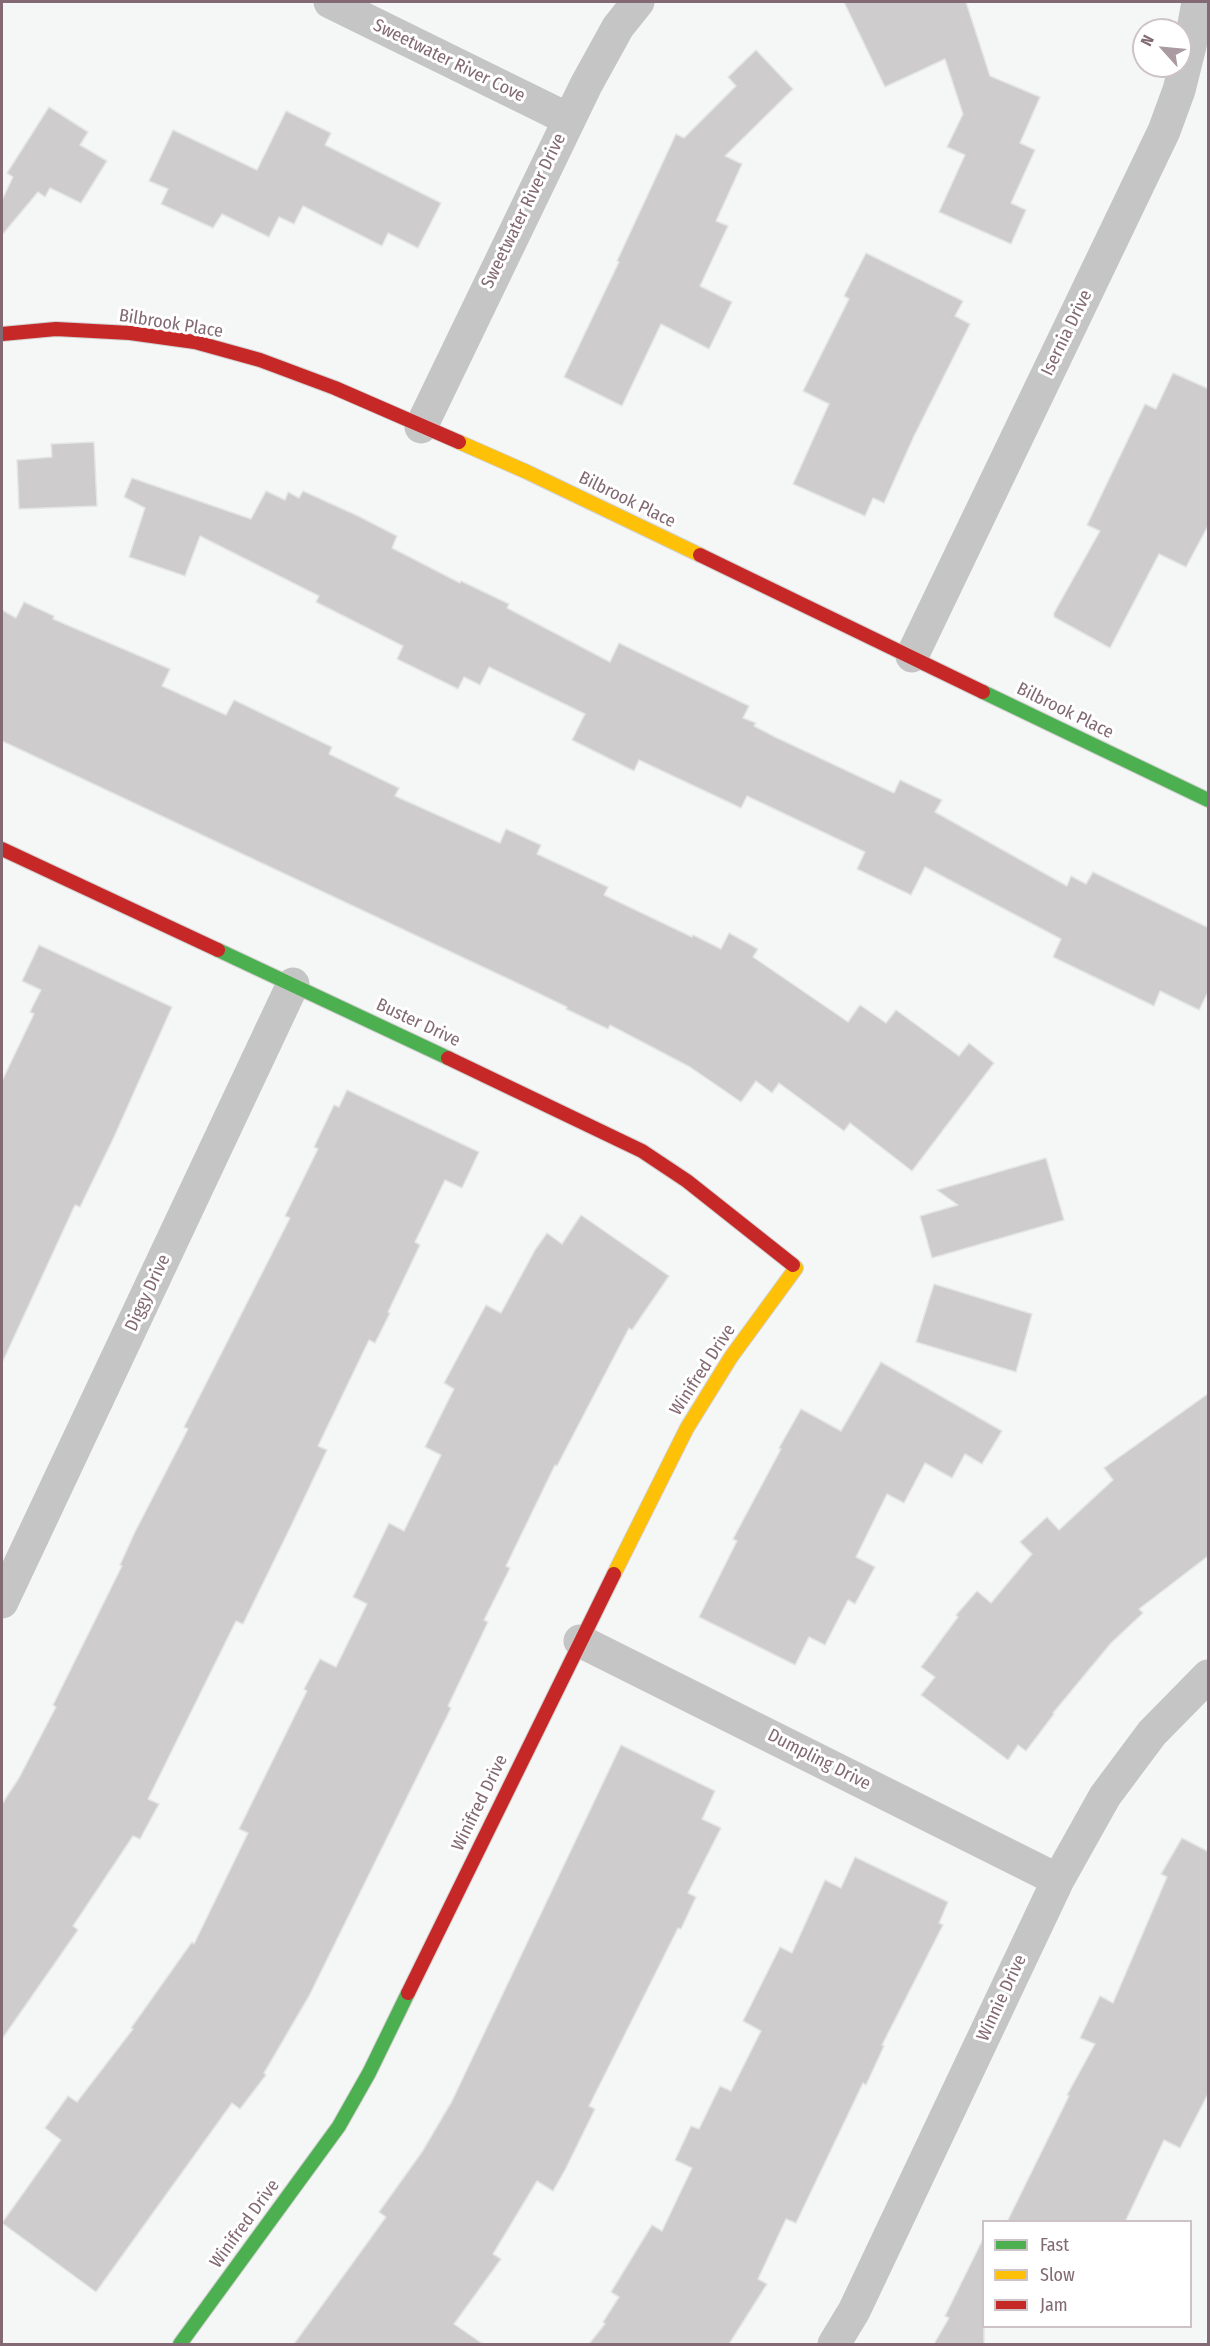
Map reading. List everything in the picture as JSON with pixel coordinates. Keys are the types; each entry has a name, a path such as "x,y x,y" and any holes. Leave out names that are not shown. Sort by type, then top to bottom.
{"street":[{"name":"Sweetwater River Cove","path":"330,2 568,119"},
{"name":"Sweetwater River Drive","path":"421,427 568,119 618,27 638,2"},
{"name":"Isernia Drive","path":"912,656 1164,131 1179,90 1198,2"},
{"name":"Bilbrook Place","path":"2,334 56,329 130,333 195,342 260,360 324,384 527,471 1209,801"},
{"name":"Buster Drive","path":"2,849 293,984 642,1151 687,1181 796,1268"},
{"name":"Diggy Drive","path":"2,1602 293,984"},
{"name":"Winifred Drive","path":"180,2344 339,2126 364,2082 579,1641 687,1428 731,1357 796,1268"},
{"name":"Dumpling Drive","path":"579,1641 1058,1880"},
{"name":"Winnie Drive","path":"834,2344 854,2311 1058,1880 1106,1796 1152,1733 1209,1676"}],"building":[{"path":"844,2 966,2 990,76 1040,97 1020,143 1035,150 1011,203 1026,210 1011,244 939,212 965,155 947,147 963,114 945,59 885,87"},
{"path":"756,50 793,89 725,156 742,164 716,221 728,226 700,286 732,302 709,349 661,324 622,406 564,377 619,262 617,261 676,134 684,138 736,86 728,77"},
{"path":"49,107 88,132 80,145 107,161 81,203 50,188 45,197 38,192 2,235 2,200 13,177 7,173"},
{"path":"286,111 331,133 325,145 441,203 418,248 388,233 382,246 303,206 294,224 279,217 269,237 222,214 213,228 161,204 168,189 149,181 173,130 257,170"},
{"path":"866,253 963,301 955,316 970,324 914,436 884,503 873,498 865,516 793,484 829,404 803,391 849,299 844,296"},
{"path":"1173,373 1209,389 1209,524 1186,567 1159,554 1110,648 1054,617 1054,613 1100,531 1087,525 1145,404 1156,409"},
{"path":"94,442 97,506 19,509 17,460 52,457 51,444"},
{"path":"132,478 251,519 266,491 285,500 288,492 299,498 303,491 358,516 397,536 392,548 460,583 461,581 509,604 507,608 610,662 619,643 749,706 743,718 756,723 754,726 775,737 894,793 900,780 942,800 935,812 1067,886 1071,876 1086,884 1093,872 1209,928 1209,990 1199,1010 1160,991 1154,1006 1053,957 1061,939 925,867 911,895 857,869 865,852 747,796 741,808 639,760 634,771 572,740 585,714 489,667 480,685 464,677 458,689 397,659 403,646 316,602 319,596 200,536 185,576 129,557 145,508 124,497"},
{"path":"24,602 54,616 53,619 170,669 162,686 226,715 234,700 332,747 329,754 399,788 395,796 500,843 506,829 541,845 537,854 608,887 604,895 692,937 693,935 721,949 729,933 758,949 753,957 848,1022 860,1005 886,1023 896,1010 959,1056 969,1043 994,1063 912,1171 850,1123 844,1131 779,1083 772,1093 756,1081 741,1102 690,1067 610,1025 608,1029 515,982 2,741 2,610 16,618"},
{"path":"39,945 172,1007 114,1137 80,1207 75,1205 2,1363 2,1081 34,1014 30,1012 41,990 22,981"},
{"path":"347,1090 479,1152 462,1188 445,1180 415,1242 420,1245 388,1312 390,1313 375,1343 369,1340 318,1446 327,1450 291,1526 243,1624 236,1621 148,1799 159,1804 140,1839 133,1836 73,1926 78,1930 2,2039 2,1804 19,1778 56,1707 53,1705 122,1566 120,1565 135,1532 188,1429 184,1427 290,1218 285,1216 318,1149 314,1147 334,1105 339,1107"},
{"path":"1046,1158 1064,1220 932,1258 920,1216 958,1205 937,1190"},
{"path":"581,1215 669,1276 632,1330 629,1328 557,1466 555,1465 506,1566 510,1568 484,1620 488,1622 448,1706 451,1708 309,1996 264,2073 266,2075 240,2109 232,2103 96,2292 2,2223 61,2140 45,2128 68,2096 77,2102 133,2029 131,2028 192,1942 194,1944 248,1833 239,1829 307,1691 304,1689 320,1659 336,1667 367,1604 353,1597 389,1523 404,1531 441,1455 425,1447 454,1389 444,1383 486,1305 501,1313 535,1250 547,1233 562,1244"},
{"path":"934,1284 1032,1314 1016,1372 916,1342"},
{"path":"881,1362 1002,1431 982,1464 965,1454 952,1478 925,1463 904,1503 887,1494 856,1557 875,1567 855,1604 848,1600 825,1645 809,1637 795,1665 699,1617 737,1541 733,1539 801,1409 841,1431"},
{"path":"1209,1393 1208,1556 1139,1609 1143,1613 1111,1643 1053,1713 1026,1751 1018,1745 1008,1760 921,1695 935,1677 921,1667 958,1617 956,1615 977,1591 991,1603 1032,1554 1020,1542 1047,1517 1059,1530 1113,1480 1104,1468"},
{"path":"621,1745 715,1791 702,1819 721,1828 688,1893 696,1897 681,1929 678,1928 589,2106 595,2109 565,2170 553,2191 537,2181 493,2254 501,2259 454,2324 483,2344 294,2344 386,2217 379,2212 422,2152 452,2101"},
{"path":"1182,1838 1209,1852 1209,2092 1180,2148 1164,2140 1126,2220 1008,2220 1069,2096 1067,2095 1095,2044 1080,2038 1100,1996 1113,2003 1167,1877 1161,1874"},
{"path":"855,1857 948,1902 939,1923 943,1925 882,2045 884,2046 866,2085 863,2083 796,2223 786,2219 758,2279 767,2284 729,2344 589,2344 605,2324 603,2322 619,2297 611,2292 652,2225 662,2231 692,2168 675,2160 691,2126 699,2129 720,2086 731,2091 761,2031 743,2021 780,1947 792,1953 825,1880 841,1888"},
{"path":"982,2241 984,2344 934,2344 949,2318 945,2316"}],"traffic: fast":[{"path":"983,692 1208,800"},
{"path":"218,950 448,1058"},
{"path":"180,2344 339,2126 369,2073 408,1993"}],"traffic: slow":[{"path":"459,442 700,555"},
{"path":"614,1574 687,1428 731,1357 796,1268 793,1265"}],"traffic: jam":[{"path":"2,334 56,329 130,333 195,342 260,360 335,388 459,442"},
{"path":"700,555 983,692"},
{"path":"2,849 218,950"},
{"path":"448,1058 642,1151 687,1181 793,1265"},
{"path":"408,1993 614,1574"}]}
